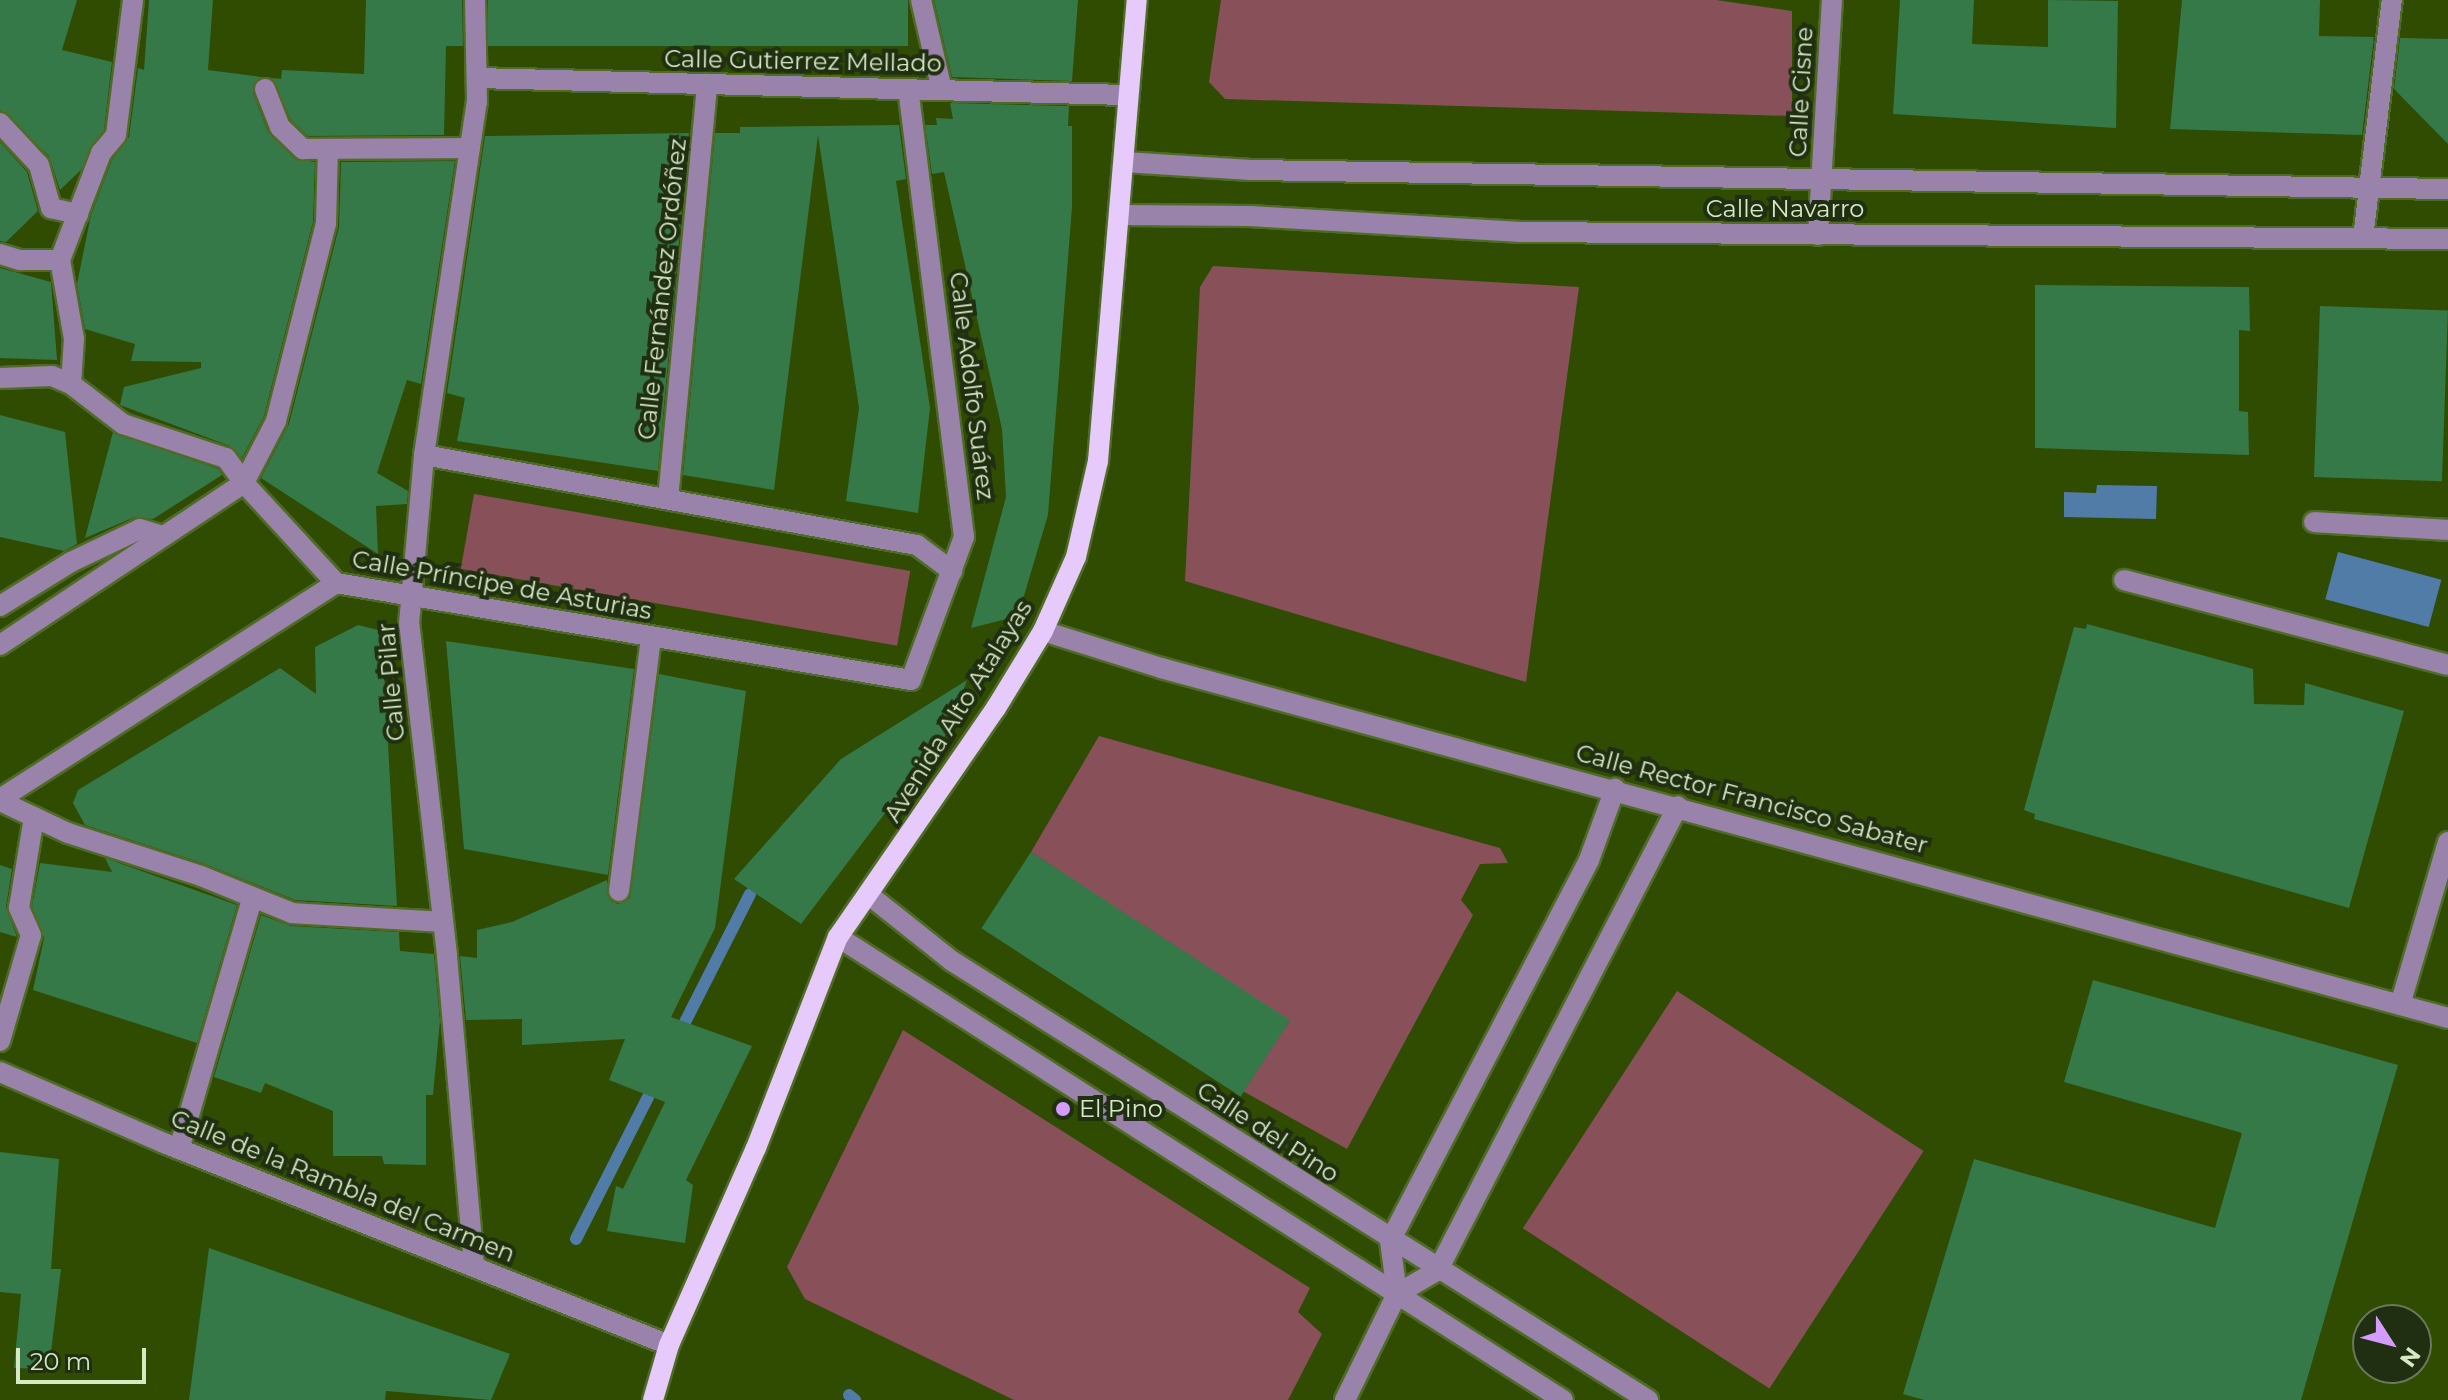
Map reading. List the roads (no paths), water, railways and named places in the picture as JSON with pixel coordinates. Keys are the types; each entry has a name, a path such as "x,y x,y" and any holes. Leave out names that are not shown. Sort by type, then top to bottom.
{"main road":[{"name":"Avenida Alto Atalayas","path":"653,1400 669,1345 756,1148 838,937 1043,631 1076,557 1098,461 1122,215 1137,0"}],"street":[{"path":"71,384 74,339 60,260 101,153 116,135 133,0"},
{"name":"Calle Pilar","path":"474,1265 443,922 409,624 424,455 470,148 477,78 475,0"},
{"path":"921,0 942,90"},
{"name":"Calle Cisne","path":"1818,235 1832,0"},
{"path":"2363,238 2392,0"},
{"name":"Calle Gutierrez Mellado","path":"477,78 1128,95"},
{"name":"Calle Fernández Ordóñez","path":"668,499 707,84"},
{"path":"265,89 280,127 303,149 470,148"},
{"name":"Calle Adolfo Suárez","path":"908,90 964,537 911,680"},
{"path":"0,123 39,165 51,208 78,214"},
{"path":"0,645 244,483 276,421 326,224 328,150"},
{"name":"Calle Navarro","path":"1124,162 1251,170 2448,189"},
{"name":"Calle Navarro","path":"1122,215 1251,216 1520,232 2448,239"},
{"path":"0,254 20,260 60,260"},
{"path":"0,378 52,376 71,384 123,424 226,458 244,483 336,583"},
{"path":"424,455 917,545 952,571"},
{"path":"2314,522 2448,530"},
{"path":"0,606 71,562 140,529 163,536"},
{"path":"2124,580 2448,665"},
{"name":"Calle Príncipe de Asturias","path":"0,800 336,583 911,680"},
{"name":"Calle Rector Francisco Sabater","path":"1043,631 2448,1018"},
{"path":"619,891 651,637"},
{"path":"1397,1294 1390,1241 1589,860 1615,789"},
{"path":"0,800 34,817 201,876 252,900 292,913 443,922"},
{"path":"1345,1400 1397,1294 1438,1270 1678,806"},
{"path":"0,1041 31,935 19,908 34,817"},
{"path":"2400,1005 2448,842"},
{"name":"Calle del Pino","path":"869,895 952,961 1390,1241 1648,1400"},
{"path":"179,1149 252,900"},
{"path":"838,937 1563,1400"},
{"name":"Calle de la Rambla del Carmen","path":"0,1072 179,1149 669,1345"}],"water":[{"path":"2097,485 2157,486 2156,519 2064,517 2064,492 2096,493"},
{"path":"2338,552 2441,580 2429,627 2325,599"}],"waterway":[{"path":"679,1034 750,894"},
{"path":"576,1239 655,1083"},
{"path":"849,1395 855,1400"}],"place":[{"name":"El Pino","path":"1063,1109"}]}
